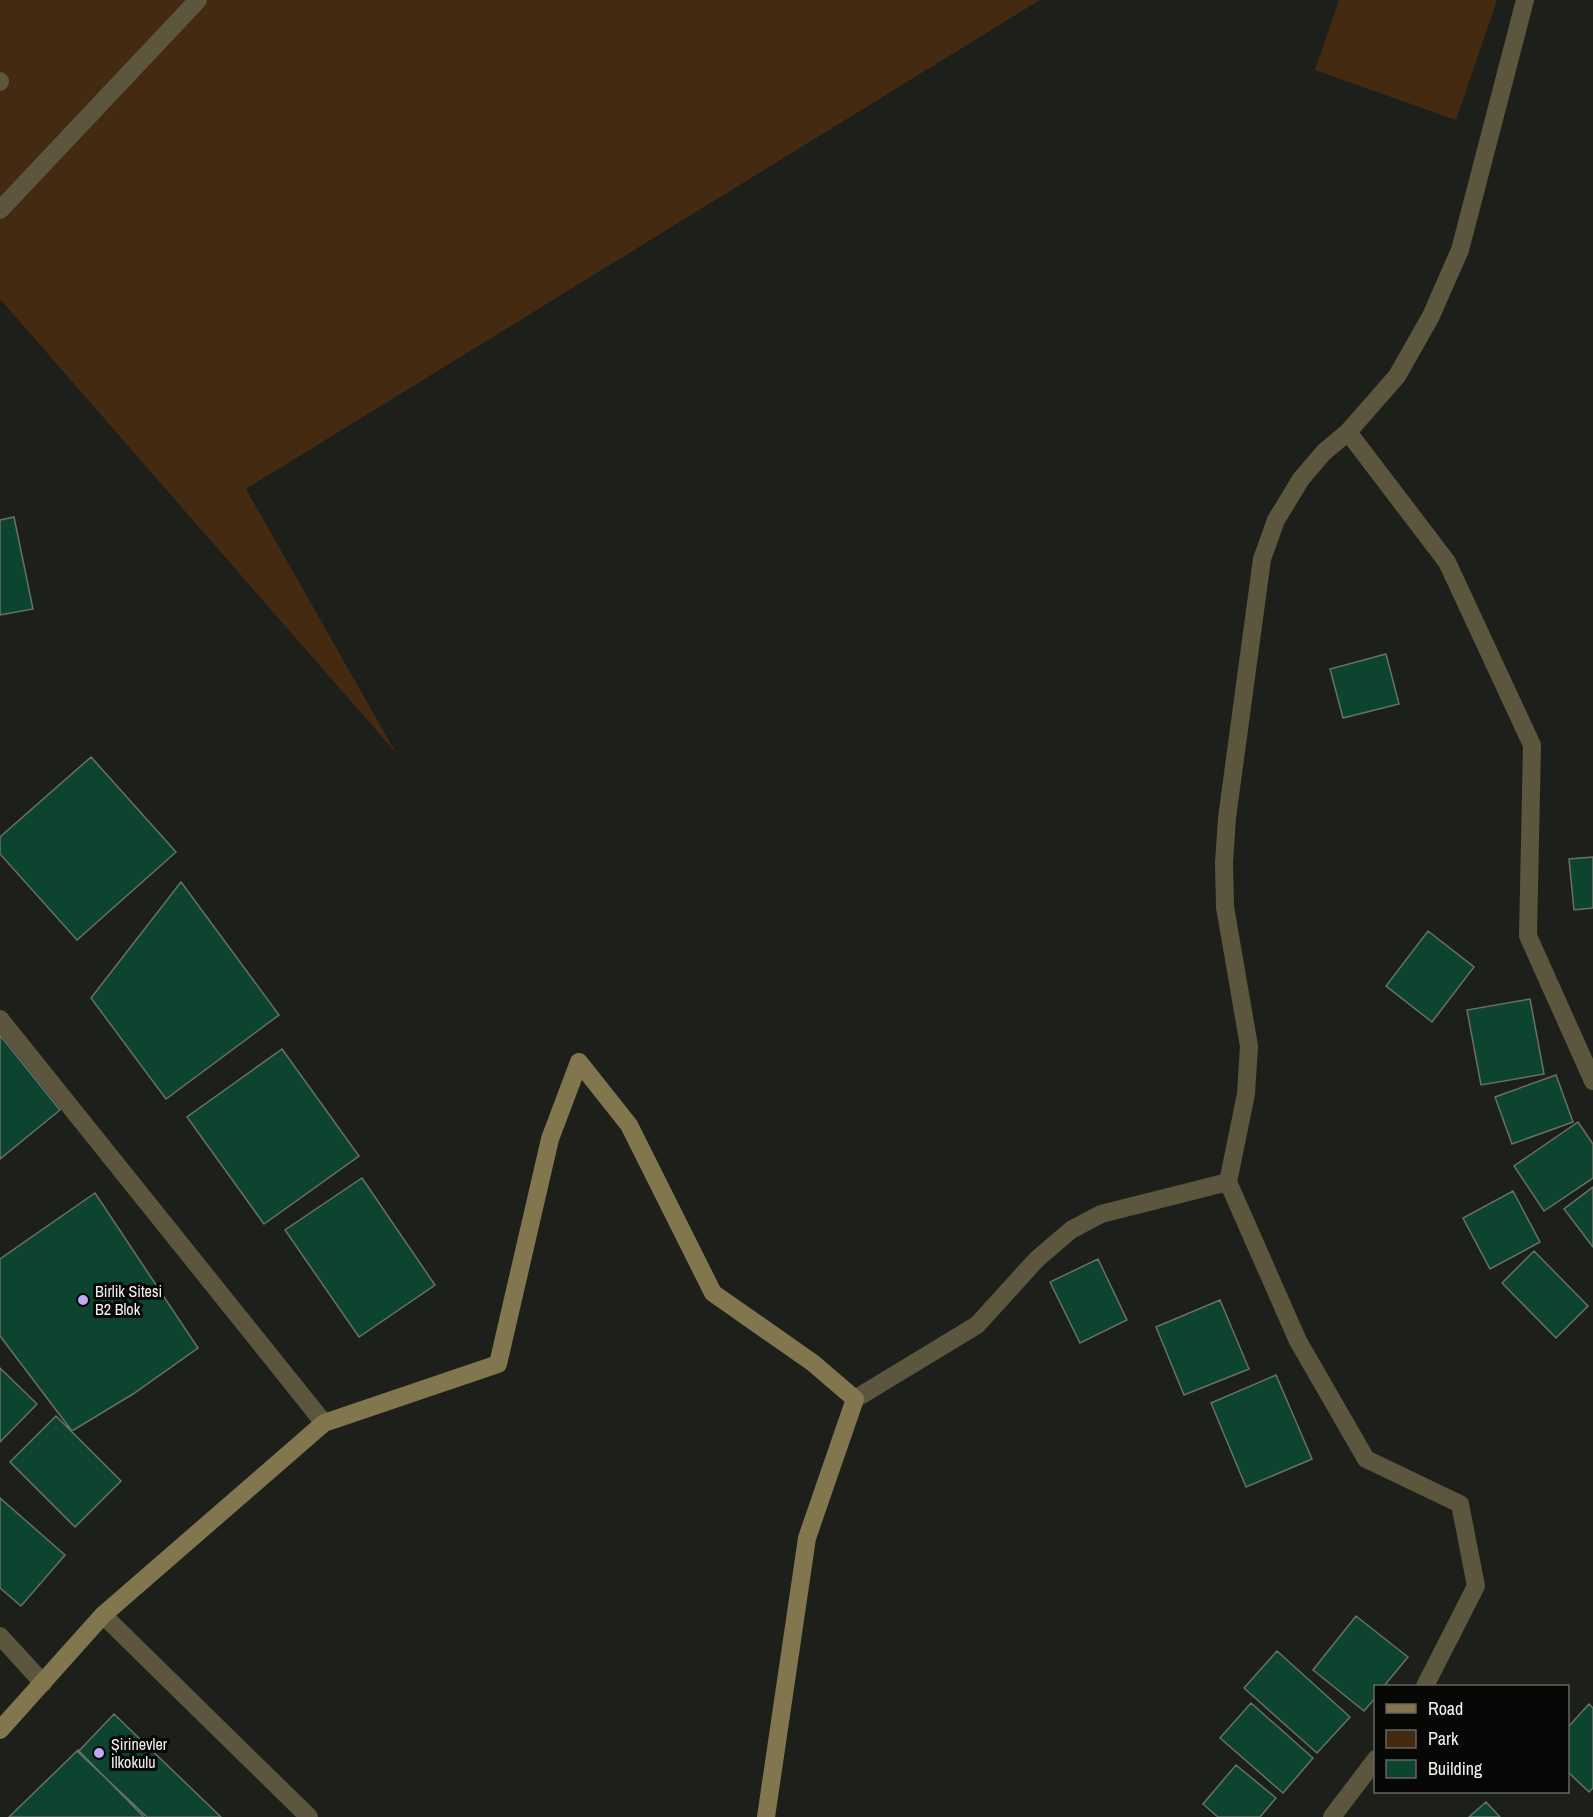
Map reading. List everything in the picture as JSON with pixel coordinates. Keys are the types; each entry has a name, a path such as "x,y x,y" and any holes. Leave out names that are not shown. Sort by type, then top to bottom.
{"street":[{"path":"0,210 198,0"},
{"path":"1426,1685 1476,1586 1460,1504 1366,1459 1298,1341 1228,1182 1246,1094 1248,1046 1225,907 1224,863 1227,818 1262,559 1276,520 1300,479 1324,452 1348,432 1397,376 1431,316 1460,250 1525,0"},
{"path":"1348,432 1448,562 1532,745 1527,936 1593,1081"},
{"path":"0,1019 324,1423"},
{"path":"0,1730 103,1615 324,1423 498,1364 550,1139 579,1062 629,1125 713,1293 813,1363 855,1399"},
{"path":"766,1817 807,1539 855,1399 976,1325 1037,1259 1071,1230 1101,1214 1228,1182"},
{"path":"103,1615 309,1817"},
{"path":"0,1636 43,1683"},
{"path":"1332,1817 1374,1762"}],"green space":[{"path":"0,0 1040,0 246,489 396,753 0,299"},
{"path":"1339,0 1497,0 1456,120 1315,70"}],"building":[{"path":"14,517 33,609 0,615 0,520"},
{"path":"1386,654 1399,704 1343,718 1330,669"},
{"path":"91,757 176,852 77,940 0,854 0,837"},
{"path":"1593,857 1593,908 1574,910 1569,859"},
{"path":"181,882 279,1015 166,1099 91,998"},
{"path":"1428,931 1474,967 1432,1022 1386,986"},
{"path":"1530,999 1544,1074 1481,1085 1467,1010"},
{"path":"0,1035 60,1110 0,1159"},
{"path":"282,1049 359,1156 264,1224 187,1117"},
{"path":"1556,1075 1573,1122 1512,1144 1495,1097"},
{"path":"1578,1122 1593,1144 1593,1178 1544,1211 1514,1166"},
{"path":"362,1178 435,1285 359,1337 285,1230"},
{"path":"1593,1187 1593,1247 1564,1209"},
{"path":"1513,1191 1540,1242 1490,1269 1463,1218"},
{"name":"Birlik Sitesi B2 Blok","path":"95,1193 198,1348 133,1394 72,1431 0,1336 0,1259"},
{"path":"1534,1251 1588,1306 1556,1338 1502,1283"},
{"path":"1098,1259 1127,1320 1080,1343 1050,1282"},
{"path":"1220,1300 1249,1369 1184,1395 1156,1327"},
{"path":"0,1368 37,1404 0,1442"},
{"path":"1276,1375 1312,1459 1246,1487 1211,1403"},
{"path":"56,1416 121,1481 75,1527 10,1462"},
{"path":"0,1498 65,1555 21,1606 0,1588"},
{"path":"1356,1616 1408,1657 1385,1685 1374,1685 1374,1699 1364,1711 1313,1670"},
{"path":"1277,1651 1350,1717 1317,1753 1244,1688"},
{"path":"1251,1703 1313,1758 1283,1793 1220,1738"},
{"path":"1589,1704 1593,1708 1593,1788 1589,1792 1569,1773 1569,1726"},
{"path":"114,1714 221,1817 147,1817 78,1752"},
{"path":"78,1750 144,1817 9,1817"},
{"path":"1236,1765 1276,1798 1260,1817 1218,1817 1203,1804"},
{"path":"1486,1802 1500,1817 1469,1817"}],"place":[{"name":"Birlik Sitesi B2 Blok","path":"83,1300"},
{"name":"Şirinevler İlkokulu","path":"99,1753"}]}
